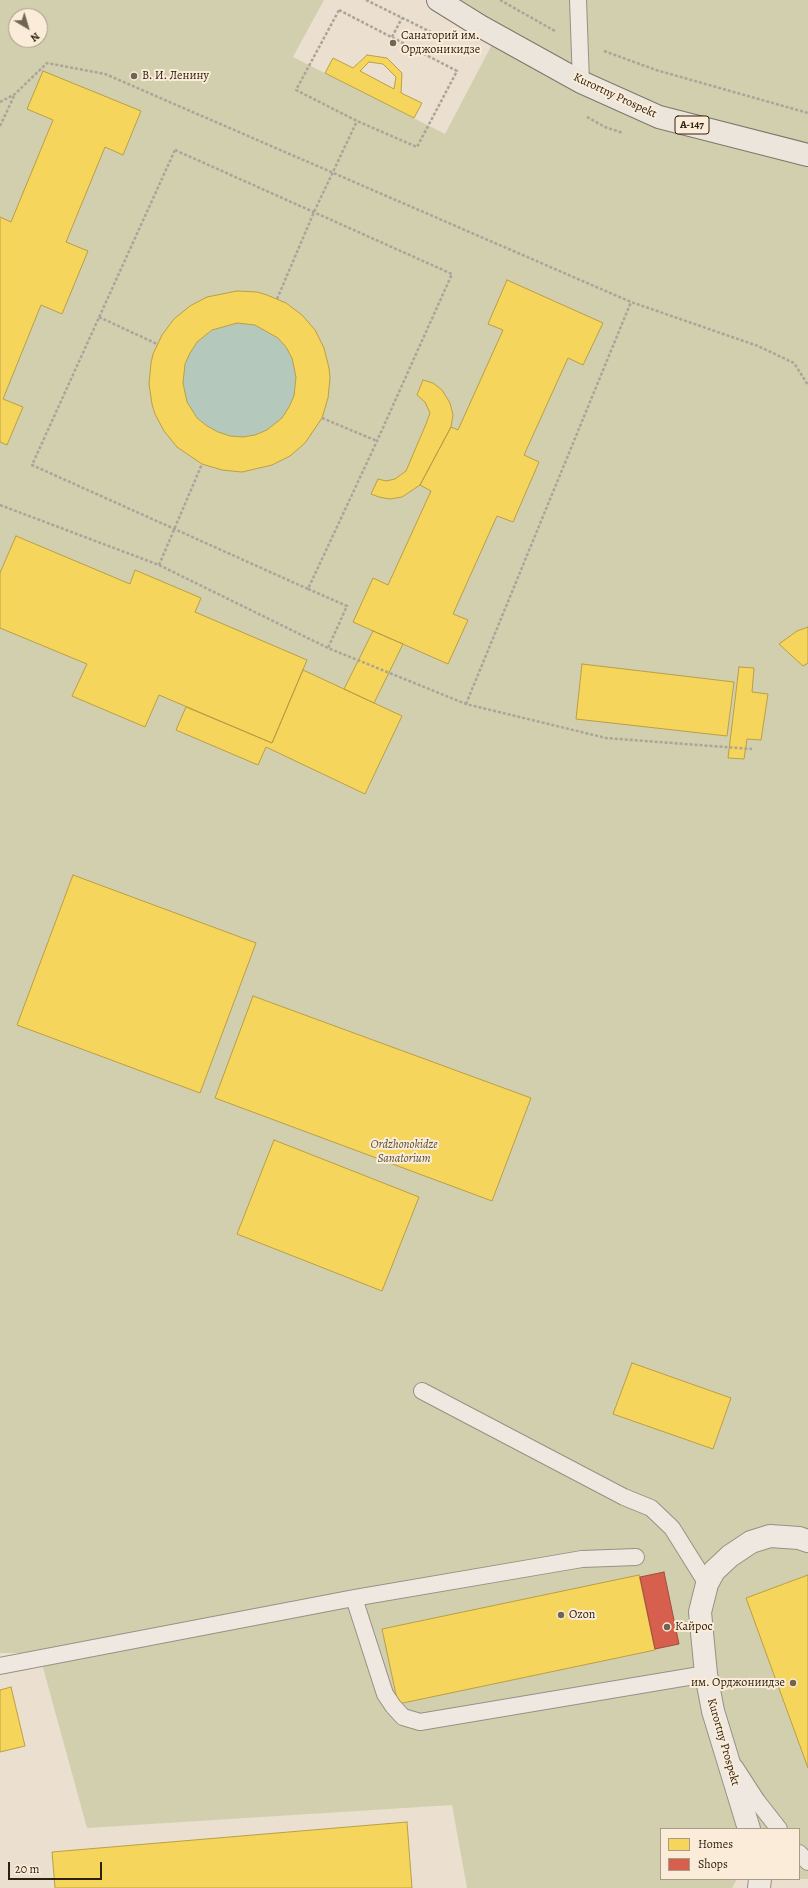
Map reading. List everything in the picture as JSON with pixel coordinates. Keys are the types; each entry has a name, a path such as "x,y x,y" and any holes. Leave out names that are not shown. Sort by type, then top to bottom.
{"main road":[{"name":"Kurortny Prospekt","path":"438,0 480,26 581,82 659,117 808,155"}],"street":[{"name":"Kurortny Prospekt","path":"749,1828 724,1750 706,1674 700,1612 706,1584 714,1571 730,1556 751,1542 770,1536 799,1538 808,1541"}],"lane":[{"path":"578,0 581,82"},
{"path":"422,1391 624,1497 651,1508 672,1528 706,1584"},
{"path":"0,1666 354,1598 582,1559 636,1557"},
{"path":"354,1598 385,1694 403,1717 420,1722 706,1674"},
{"path":"724,1750 757,1800 779,1828"},
{"path":"800,1854 808,1862"}],"path":[{"path":"500,0 566,38 656,70 808,113"},
{"path":"339,10 392,37 457,71 417,148 357,121 296,90 339,10"},
{"path":"392,37 402,18"},
{"path":"0,102 15,94 47,63 105,74 631,302 758,346 794,363 808,385"},
{"path":"0,126 15,94"},
{"path":"277,298 314,212 357,121"},
{"path":"308,589 377,441 452,274 175,150 32,465 308,589 347,606 328,648"},
{"path":"466,704 631,302"},
{"path":"99,317 157,344"},
{"path":"322,418 377,441"},
{"path":"159,565 202,464"},
{"path":"0,505 159,565 328,648 466,704 606,738 752,749"}],"green space":[{"name":"Ordzhonokidze Sanatorium","path":"0,0 324,0 293,57 445,134 498,33 433,0 808,0 808,1879 800,1879 800,1828 660,1828 660,1880 736,1880 732,1888 467,1888 452,1805 87,1828 39,1653 0,1653"}],"shaded area":[{"path":"240,323 262,328 280,340 292,358 297,380 292,402 280,420 262,432 240,437 218,432 200,420 188,402 183,380 188,358 200,340 218,328"}],"building: Homes":[{"path":"367,55 387,58 402,73 401,93 422,103 414,118 325,73 333,58 353,68","holes":["369,62 383,64 396,77 394,89 360,71"]},
{"path":"43,71 141,111 123,155 105,147 66,242 88,251 62,314 41,305 3,399 23,407 7,445 0,442 0,217 11,222 53,120 27,109"},
{"path":"507,280 603,323 583,365 568,358 524,455 539,462 513,522 497,516 453,614 468,620 448,664 353,622 373,578 388,585 431,491 420,485 451,427 458,430 503,330 488,324"},
{"path":"237,291 257,292 286,303 302,315 315,330 324,348 330,378 328,398 322,418 305,443 290,456 272,465 242,472 222,470 202,464 177,447 164,431 155,414 149,384 153,354 162,335 174,319 190,306 207,297","holes":["237,323 255,325 278,338 286,347 292,358 296,377 294,396 282,418 267,430 255,435 243,437 230,436 218,432 197,418 187,402 183,383 185,364 197,342 212,330"]},
{"path":"423,380 433,383 442,390 450,403 453,415 451,427 420,485 402,497 390,499 371,494 378,479 386,481 395,479 406,471 430,413 425,402 417,395"},
{"path":"16,536 130,584 135,570 201,598 195,612 307,660 272,743 159,695 145,727 72,696 87,664 0,628 0,573"},
{"path":"808,627 808,663 803,666 779,644 797,631"},
{"path":"373,631 403,644 374,703 344,689"},
{"path":"582,664 734,682 727,736 576,719"},
{"path":"739,667 754,668 752,692 768,694 761,740 747,739 744,759 728,758"},
{"path":"303,670 402,716 365,794 266,747 258,765 176,730 186,707 272,743"},
{"path":"73,875 256,943 200,1093 17,1025"},
{"path":"253,996 531,1098 492,1201 215,1098"},
{"path":"274,1140 419,1197 382,1291 237,1234"},
{"path":"632,1363 731,1398 713,1449 613,1414"},
{"path":"639,1575 655,1650 398,1704 382,1629"},
{"name":"им. Орджониидзе","path":"808,1575 808,1768 746,1598"},
{"path":"11,1687 25,1746 0,1752 0,1690"},
{"path":"407,1822 412,1888 55,1888 52,1852"}],"building: Shops":[{"path":"664,1572 679,1644 655,1649 640,1577"}],"place":[{"name":"Санаторий им. Орджоникидзе","path":"393,43"},
{"name":"В. И. Ленину","path":"134,76"},
{"name":"Ozon","path":"561,1615"},
{"name":"Кайрос","path":"667,1627"},
{"name":"им. Орджониидзе","path":"793,1683"}]}
